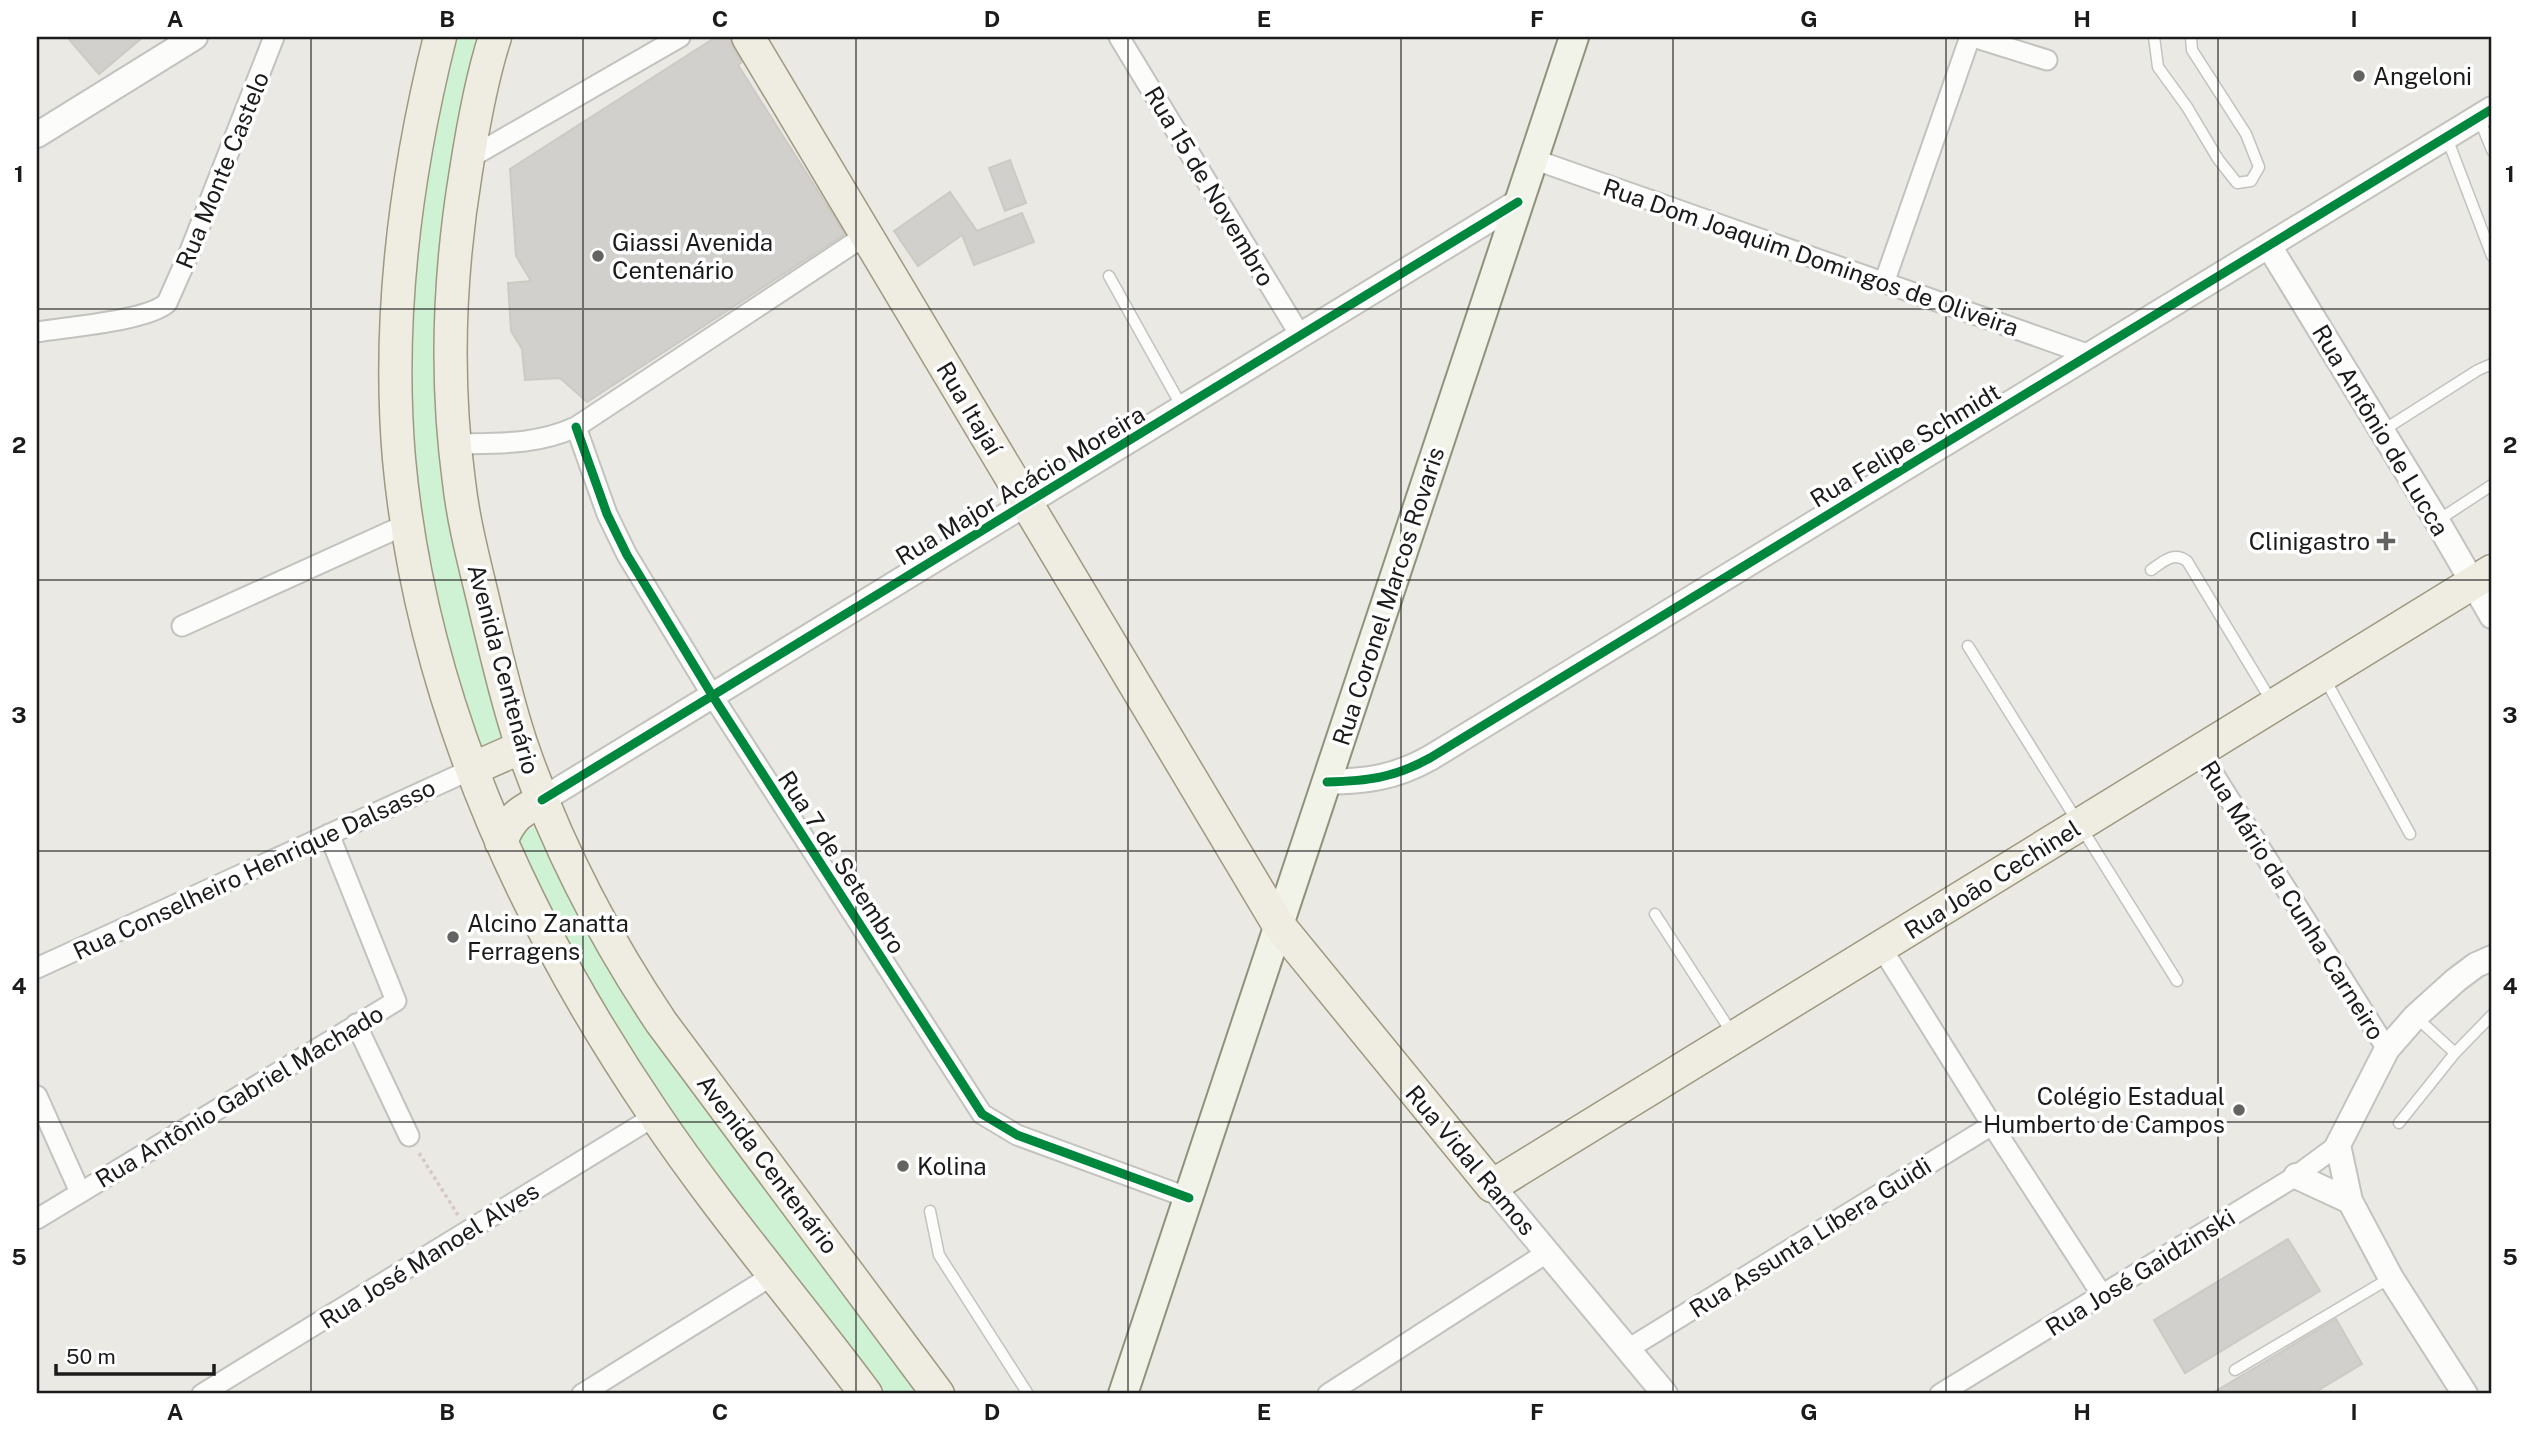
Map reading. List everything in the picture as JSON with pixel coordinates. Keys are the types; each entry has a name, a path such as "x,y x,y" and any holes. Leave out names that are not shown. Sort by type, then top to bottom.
{"main road":[{"path":"440,37 415,150 405,219 396,400 399,458 407,524 428,630 446,695 501,842 554,952 595,1023 655,1116 773,1275 866,1394"},
{"name":"Avenida Centenário","path":"495,37 474,119 454,255 450,371 458,481 466,523 489,624 522,747 573,872 634,981 938,1394"},
{"name":"Rua Itajaí","path":"748,37 1278,924"},
{"name":"Rua Coronel Marcos Rovaris","path":"1123,1394 1574,37"},
{"name":"Rua João Cechinel","path":"1492,1186 2482,577"},
{"path":"472,769 522,747"},
{"path":"501,842 509,823 517,813 542,800"},
{"name":"Rua Vidal Ramos","path":"1278,924 1492,1186"}],"street":[{"path":"37,135 195,37"},
{"name":"Rua Monte Castelo","path":"37,332 143,314 167,303 191,251 274,37"},
{"path":"468,159 680,37"},
{"name":"Rua 15 de Novembro","path":"1119,37 1300,335"},
{"path":"1884,283 1972,37 2047,60"},
{"name":"Rua Felipe Schmidt","path":"1327,782 1392,777 1410,770 2485,113"},
{"name":"Rua Dom Joaquim Domingos de Oliveira","path":"1533,159 2090,355"},
{"name":"Rua Major Acácio Moreira","path":"542,800 1518,202"},
{"path":"456,444 527,442 553,438 576,427 866,235"},
{"name":"Rua Antônio de Lucca","path":"2269,246 2437,521 2482,577 2492,616"},
{"name":"Rua 7 de Setembro","path":"576,427 607,514 627,555 712,695 982,1114 1017,1135 1189,1198"},
{"path":"182,626 407,524"},
{"name":"Rua Mário da Cunha Carneiro","path":"2199,751 2387,1049"},
{"name":"Rua Conselheiro Henrique Dalsasso","path":"37,968 472,769"},
{"name":"Rua Antônio Gabriel Machado","path":"37,1219 396,1001 329,834"},
{"path":"1881,947 2102,1295"},
{"path":"2465,1394 2391,1278 2350,1201 2338,1145 2387,1049 2415,1017 2456,980 2476,965 2492,958"},
{"path":"356,1024 409,1136"},
{"path":"37,1096 80,1192"},
{"name":"Rua José Manoel Alves","path":"202,1394 655,1116"},
{"name":"Rua Assunta Líbera Guidi","path":"1628,1349 1992,1125"},
{"name":"Rua José Gaidzinski","path":"1940,1394 2296,1176 2338,1145"},
{"path":"2296,1176 2350,1201"},
{"name":"Rua Vidal Ramos","path":"1492,1186 1665,1394"},
{"path":"1328,1394 1548,1252"},
{"path":"582,1394 773,1275"}],"lane":[{"path":"2154,37 2158,67 2187,107 2218,159 2237,183 2251,181 2259,167 2246,134 2192,50 2191,37"},
{"path":"2485,113 2492,150"},
{"path":"2446,137 2492,256"},
{"path":"1109,276 1182,408"},
{"path":"2382,431 2478,370 2492,364"},
{"path":"2437,521 2492,485"},
{"path":"2151,570 2172,556 2181,556 2187,561 2274,705"},
{"path":"1968,646 2177,981"},
{"path":"2323,676 2410,834"},
{"path":"1655,914 1734,1037"},
{"path":"2399,1123 2455,1053 2492,1015"},
{"path":"2415,1017 2455,1053"},
{"path":"930,1211 939,1255 1028,1394"},
{"path":"2235,1370 2391,1278"}],"path":[{"path":"409,1136 468,1231"}],"green space":[{"path":"450,37 484,37 439,367 454,545 505,740 479,750 445,653 423,543 410,376 419,190"},
{"path":"540,824 923,1394 883,1394 701,1153 599,1004 512,838"}],"building":[{"path":"67,37 143,37 99,74"},
{"path":"716,37 730,37 742,62 738,65 845,234 587,402 560,378 525,380 522,349 511,331 508,283 531,281 516,256 510,169"},
{"path":"1010,160 1026,203 1005,211 989,168"},
{"path":"950,192 977,231 1022,213 1034,242 974,265 962,235 918,266 894,231"},
{"path":"2288,1239 2320,1291 2185,1373 2154,1320"},
{"path":"2336,1319 2362,1364 2312,1394 2211,1394"}],"cycle path":[{"path":"1327,782 1380,777 1430,758 2492,109"},
{"path":"542,800 1518,202"},
{"path":"576,427 607,514 627,555 712,695 982,1114 1017,1135 1189,1198"}],"place":[{"name":"Angeloni","path":"2359,76"},
{"name":"Giassi Avenida Centenário","path":"598,256"},
{"name":"Clinigastro","path":"2386,541"},
{"name":"Alcino Zanatta Ferragens","path":"453,937"},
{"name":"Colégio Estadual Humberto de Campos","path":"2239,1110"},
{"name":"Kolina","path":"903,1166"}]}
